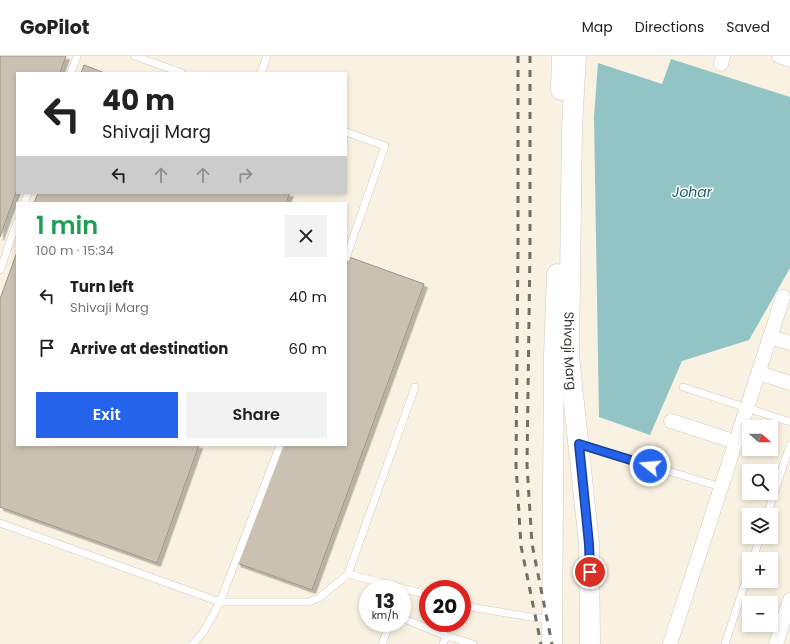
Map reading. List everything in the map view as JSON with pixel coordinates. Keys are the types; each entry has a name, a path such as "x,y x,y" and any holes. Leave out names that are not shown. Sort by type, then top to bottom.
{"main road":[{"name":"Shivaji Marg","path":"552,644 554,355 562,56"},
{"name":"Shivaji Marg","path":"576,56 572,127 569,356 589,544 590,644"}],"street":[{"path":"779,56 790,60"},
{"path":"670,644 783,297"},
{"path":"770,337 790,343"},
{"path":"759,373 790,383"},
{"path":"671,421 736,442"},
{"path":"776,644 790,600"}],"lane":[{"path":"71,72 77,56"},
{"path":"134,56 179,72"},
{"path":"261,72 267,56"},
{"path":"347,132 385,146 347,255"},
{"path":"0,270 16,225"},
{"path":"0,523 220,602 308,602 319,598 348,574 415,387"},
{"path":"683,387 790,422"},
{"path":"579,444 721,488"},
{"path":"769,508 790,445"},
{"path":"193,644 204,631 220,602 280,446"},
{"path":"348,574 419,593"},
{"path":"725,644 743,588"},
{"path":"471,607 552,621"},
{"path":"411,622 446,636 473,644"},
{"path":"382,644 387,632"},
{"path":"443,644 446,636"}],"water":[{"name":"Johar","path":"671,59 790,97 790,268 749,340 682,361 650,435 599,417 594,117 598,63 662,84"}],"building":[{"path":"0,56 66,56 60,72 16,72 16,193 0,237"},
{"path":"84,65 102,72 81,72"},
{"path":"38,194 290,194 286,202 34,202"},
{"path":"16,255 16,446 199,446 157,563 0,507 0,299"},
{"path":"349,257 424,284 312,590 237,563 280,446 347,446 347,262"}],"railway":[{"path":"518,56 516,465 521,546 541,644"},
{"path":"530,56 530,248 527,465 532,544 552,644"}],"route":[{"path":"590,572 589,544 579,444 650,466"}]}
